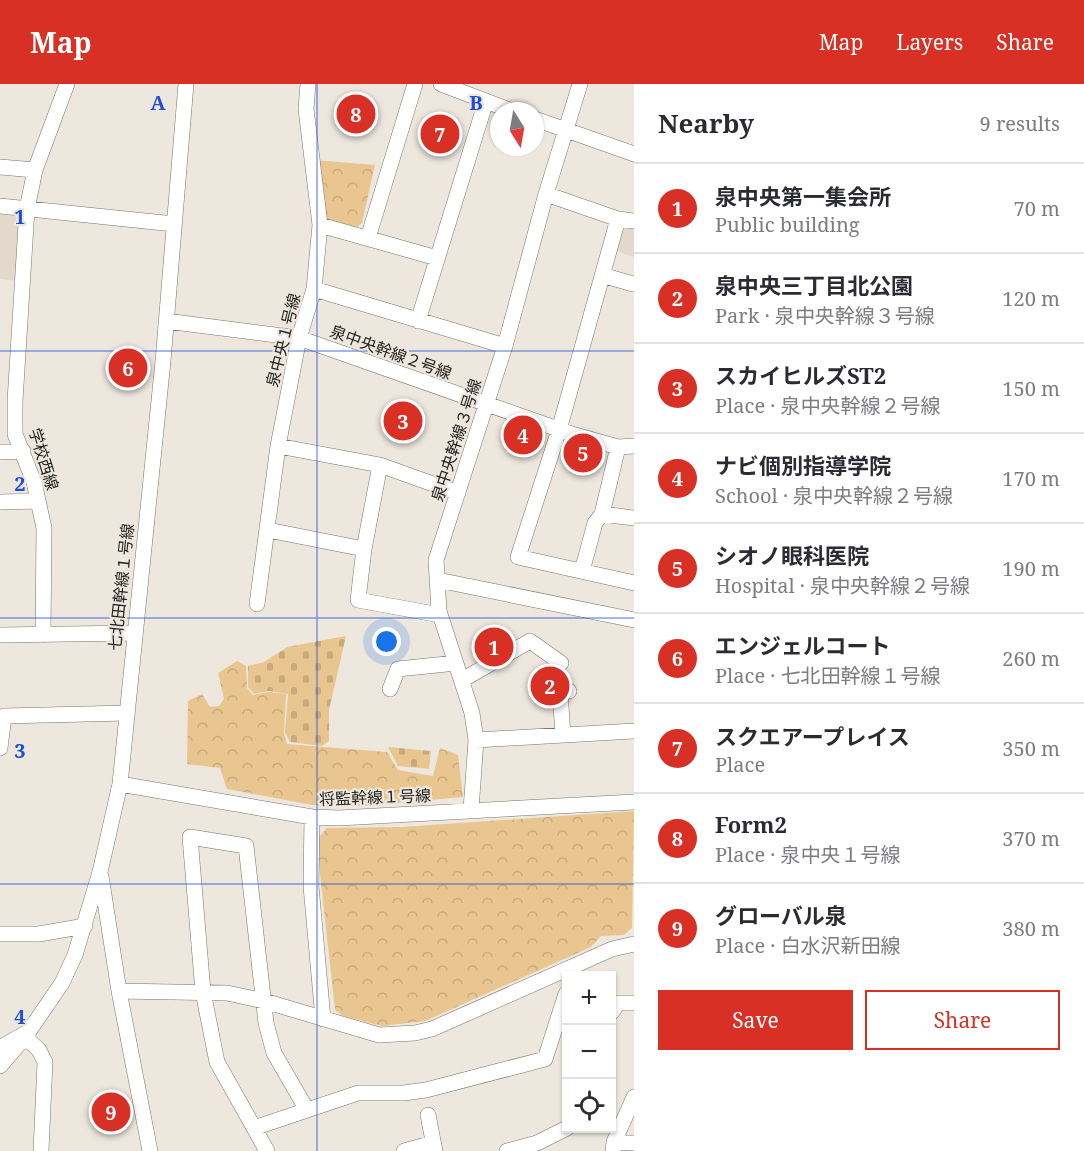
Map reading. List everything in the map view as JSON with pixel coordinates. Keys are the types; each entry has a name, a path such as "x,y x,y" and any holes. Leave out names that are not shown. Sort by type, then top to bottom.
{"highway":[{"path":"0,1051 25,1037"}],"street":[{"name":"学校西線","path":"43,635 46,557 44,528 23,451 15,434 15,401 27,209 35,170 67,84"},
{"name":"七北田幹線１号線","path":"0,1066 25,1037 62,982 85,926 120,784 166,321 186,84"},
{"name":"泉中央１号線","path":"257,604 279,446 298,338 314,289 320,225 306,109 308,84"},
{"path":"368,238 415,84"},
{"path":"441,84 490,103"},
{"name":"泉中央幹線３号線","path":"471,810 476,741 472,713 440,615 436,560 505,346 546,194 580,84"},
{"path":"418,321 486,101"},
{"path":"544,122 634,154"},
{"path":"0,167 35,170"},
{"path":"546,194 626,220 602,275 559,430 518,557 634,583"},
{"path":"0,206 174,224"},
{"path":"320,225 437,258"},
{"path":"602,275 633,284"},
{"path":"314,289 505,346"},
{"name":"泉中央幹線２号線","path":"166,321 298,338 559,430 618,447 634,446"},
{"path":"279,446 380,465 458,493"},
{"path":"582,571 595,523 602,514 618,447"},
{"path":"0,452 23,451"},
{"path":"380,465 364,549 358,600 440,615"},
{"path":"0,502 38,501"},
{"path":"602,514 634,518"},
{"path":"268,530 364,549"},
{"path":"438,580 634,620"},
{"path":"0,635 135,633"},
{"path":"462,680 530,641 561,663"},
{"path":"390,689 398,669 456,663"},
{"path":"563,735 560,692 569,692"},
{"path":"0,748 4,716 127,713"},
{"path":"476,741 634,731"},
{"name":"将監幹線１号線","path":"120,784 312,817 634,802"},
{"path":"312,817 311,886 323,1019"},
{"path":"267,1151 217,1062 203,992 190,837 246,846 266,1023 274,1053 307,1110"},
{"path":"100,872 119,991 150,1151"},
{"path":"0,934 39,934 85,926"},
{"path":"119,991 203,992 264,1001 379,1035 415,1033 432,1029 612,949 634,944"},
{"path":"558,974 562,982"},
{"path":"616,1006 618,1003 634,1003"},
{"path":"254,1128 357,1093 404,1093 426,1090 545,1059 562,1008"},
{"path":"25,1037 39,1050 45,1062 41,1151"},
{"path":"613,1147 634,1097"},
{"path":"404,1151 434,1147 428,1115"},
{"path":"507,1151 537,1147 562,1131"},
{"path":"613,1147 634,1143"}],"shaded area":[{"path":"0,210 22,212 18,281 0,279"},
{"path":"625,224 634,225 634,257 615,251"}],"green space":[{"path":"315,160 375,165 362,223 357,227 322,218"},
{"path":"346,636 329,710 329,741 322,746 290,742 285,733 288,694 269,691 254,694 248,687 248,666 264,662 287,647"},
{"path":"237,661 246,666 247,688 253,695 269,692 286,694 284,733 287,744 387,752 398,770 433,776 440,748 458,755 463,797 363,806 312,805 227,789 220,768 187,764 188,701 202,694 210,707 219,706 224,699 218,673"},
{"path":"388,747 431,751 429,769 398,766"},
{"path":"634,811 632,928 624,935 601,936 591,947 425,1021 382,1026 343,1016 335,1010 318,856 319,837 327,828 402,827"}],"place":[{"name":"Form2","path":"356,114"},
{"name":"スクエアープレイス","path":"440,134"},
{"name":"エンジェルコート","path":"128,368"},
{"name":"スカイヒルズST2","path":"403,421"},
{"name":"ナビ個別指導学院","path":"523,435"},
{"name":"シオノ眼科医院","path":"583,453"},
{"name":"泉中央第一集会所","path":"494,647"},
{"name":"泉中央三丁目北公園","path":"550,686"},
{"name":"グローバル泉","path":"111,1112"}]}
